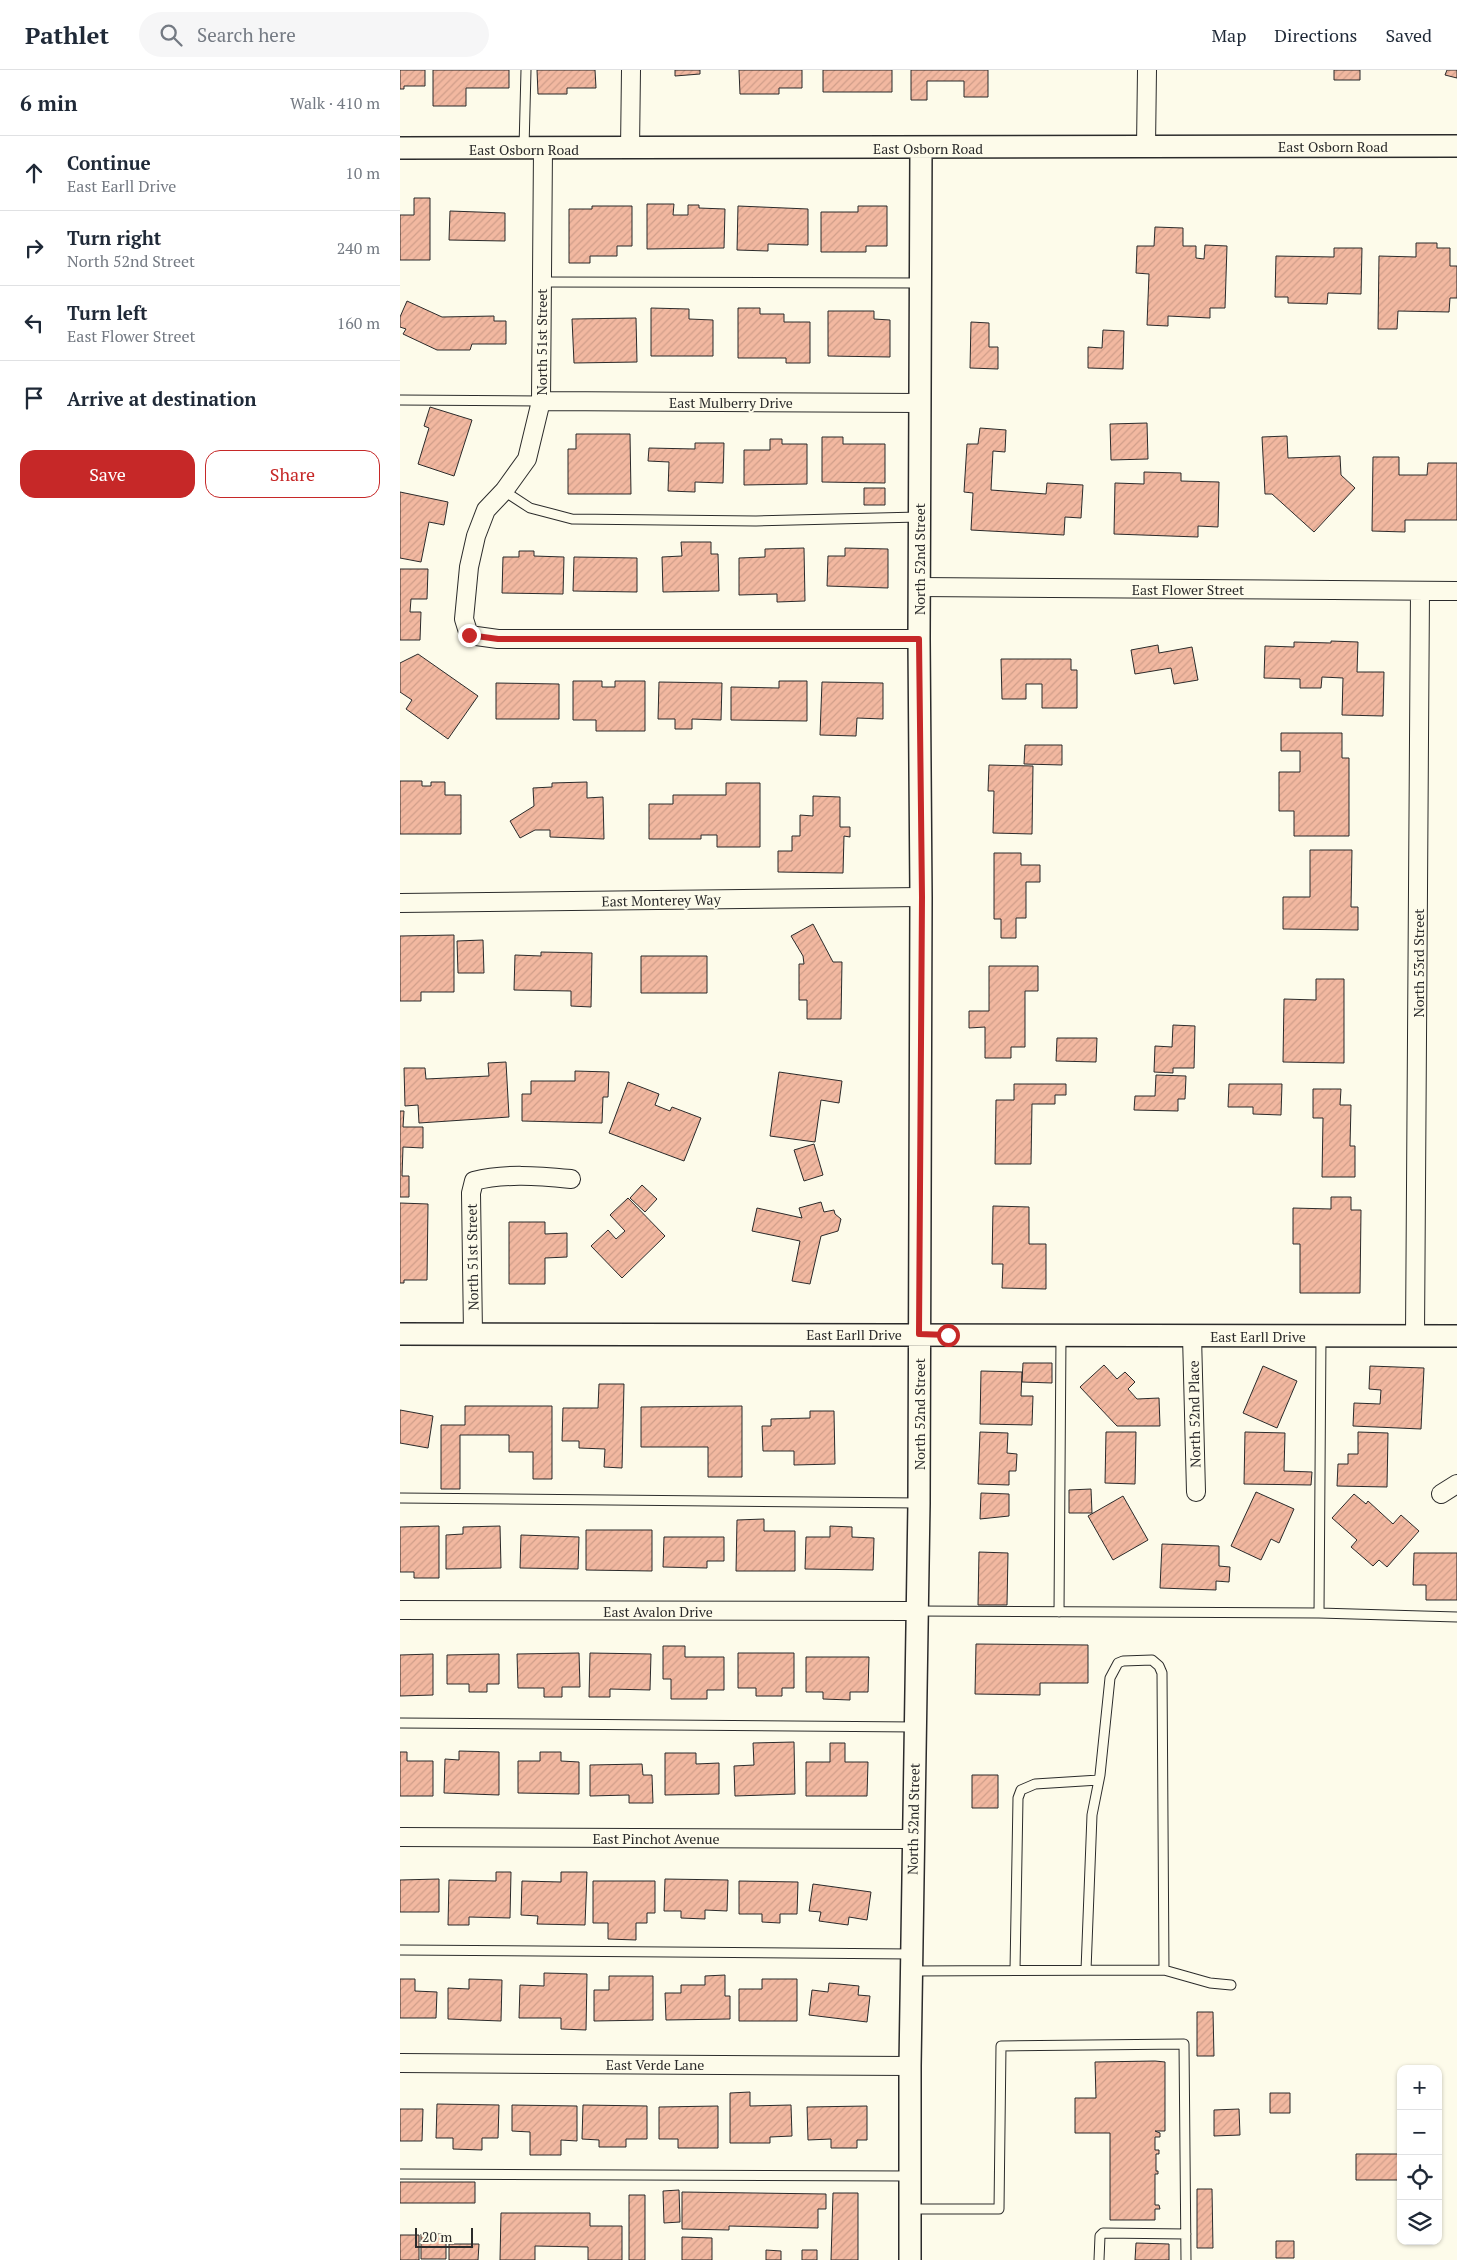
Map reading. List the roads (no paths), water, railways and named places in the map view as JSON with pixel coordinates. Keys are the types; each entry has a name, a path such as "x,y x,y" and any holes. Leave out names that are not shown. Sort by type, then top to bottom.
{"street":[{"path":"630,70 630,149"},
{"path":"1146,70 1146,146"},
{"name":"East Osborn Road","path":"400,148 1457,146"},
{"name":"North 52nd Street","path":"910,2260 912,1839 919,1503 922,897 919,639 921,148"},
{"name":"North 51st Street","path":"534,149 541,282 542,401 527,459 504,491 486,510 476,536 469,567 464,619 469,635 498,639 919,639"},
{"name":"East Mulberry Drive","path":"542,401 920,403"},
{"name":"East Flower Street","path":"919,587 1457,591"},
{"name":"North 53rd Street","path":"1415,1336 1420,591"},
{"name":"East Monterey Way","path":"400,903 922,897"},
{"name":"North 51st Street","path":"473,1334 471,1193 474,1181 486,1178 540,1176 571,1179"},
{"name":"East Earll Drive","path":"400,1334 1457,1336"},
{"name":"North 52nd Place","path":"1192,1336 1196,1492"},
{"path":"1441,1494 1457,1484"},
{"name":"East Avalon Drive","path":"400,1610 916,1612"},
{"name":"East Pinchot Avenue","path":"400,1837 912,1839"},
{"name":"East Verde Lane","path":"400,2063 910,2066"}],"lane":[{"path":"526,70 534,149"},
{"path":"541,282 920,282"},
{"path":"400,400 491,399 542,401"},
{"path":"504,491 530,508 572,519 756,521 919,517"},
{"path":"1059,1612 1061,1336"},
{"path":"1319,1613 1321,1336"},
{"path":"400,1498 919,1503"},
{"path":"916,1612 1319,1613 1457,1617"},
{"path":"1086,1970 1092,1815 1099,1780 1110,1678 1118,1663 1123,1661 1152,1660 1160,1666 1162,1673 1164,1970"},
{"path":"400,1723 915,1727"},
{"path":"1014,1970 1018,1798 1021,1790 1035,1784 1099,1780"},
{"path":"400,1950 911,1962 1014,1970 1164,1970 1210,1983 1231,1985"},
{"path":"910,2209 999,2209 1001,2046 1184,2044 1186,2260"},
{"path":"400,2174 910,2176"},
{"path":"1099,2260 1100,2236 1103,2233 1186,2234"}]}
